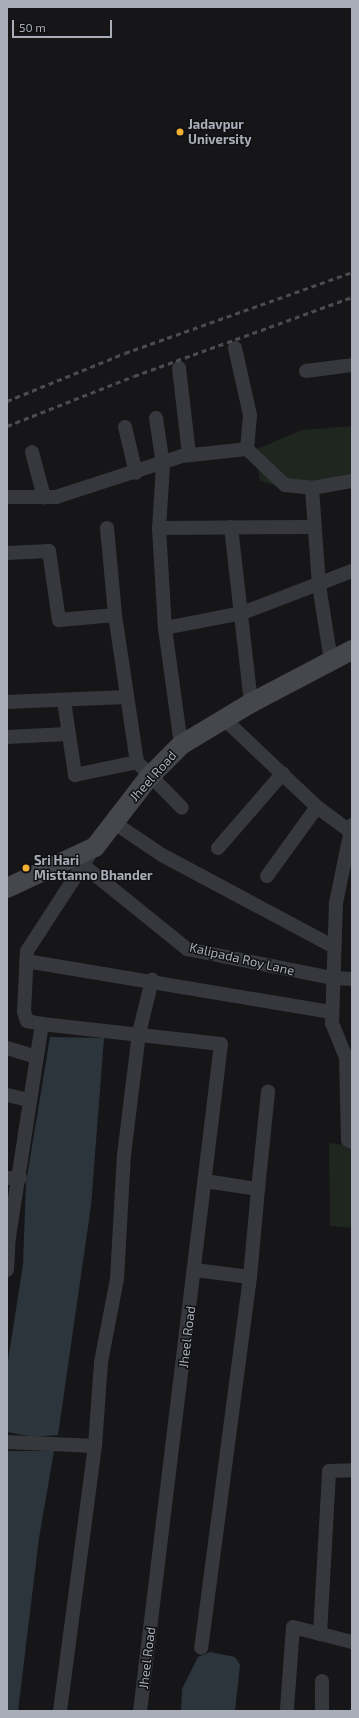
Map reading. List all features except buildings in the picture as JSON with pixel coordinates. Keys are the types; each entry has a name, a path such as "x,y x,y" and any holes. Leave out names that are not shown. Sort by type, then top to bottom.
{"street":[{"path":"235,348 250,415 247,449 280,483 312,488 352,481"},
{"path":"306,371 352,365"},
{"path":"180,368 189,454"},
{"path":"156,418 163,465 159,528 165,628 181,745"},
{"path":"125,427 136,473"},
{"path":"7,497 56,497 163,465 189,454 247,449"},
{"path":"32,452 44,497"},
{"path":"312,488 319,585 331,661"},
{"path":"159,528 231,526 315,527"},
{"path":"231,526 251,703"},
{"path":"107,528 115,615 126,697 143,770 182,808"},
{"path":"7,552 49,551 59,620 115,615"},
{"path":"165,628 242,614 352,571"},
{"name":"Jheel Road","path":"7,888 95,846 113,822 143,770 223,718 351,651"},
{"path":"7,702 64,701 126,697"},
{"path":"64,701 67,734 75,775 143,770"},
{"path":"223,718 283,773 317,807 351,829 336,903 332,978 332,1023 349,1064 348,1140 352,1142"},
{"path":"7,737 67,734"},
{"path":"218,848 283,773"},
{"path":"267,876 317,807"},
{"path":"113,822 162,855 334,947"},
{"path":"95,846 41,925 27,951 24,1012 27,1021 42,1024 139,1033"},
{"name":"Kalipada Roy Lane","path":"83,865 188,949 332,978 352,979"},
{"path":"26,961 152,980 332,1012"},
{"path":"60,1711 95,1446 101,1362 117,1279 124,1155 139,1033 152,980"},
{"path":"7,1270 14,1178 30,1100 42,1024"},
{"name":"Jheel Road","path":"139,1033 221,1044 195,1270 140,1711"},
{"path":"7,1048 37,1057"},
{"path":"201,1648 250,1277 268,1092"},
{"path":"7,1095 30,1100"},
{"path":"205,1181 258,1190"},
{"path":"195,1270 250,1277"},
{"path":"7,1442 95,1446"},
{"path":"320,1634 329,1471 352,1470"},
{"path":"287,1709 293,1627 352,1642"},
{"path":"322,1681 322,1711"}],"shaded area":[{"path":"352,426 352,478 286,489 260,481 255,450 302,430"},
{"path":"50,1037 104,1038 91,1206 58,1435 34,1437 7,1432 7,1368 23,1264 26,1183"},
{"path":"329,1143 352,1146 352,1228 330,1226"},
{"path":"8,1451 54,1451 39,1538 18,1711 7,1711"},
{"path":"210,1652 235,1657 240,1665 235,1711 181,1711 182,1689 198,1657"}],"railway":[{"path":"7,401 125,353 352,272"},
{"path":"7,426 134,376 352,297"}],"place":[{"name":"Jadavpur University","path":"180,132"},
{"name":"Sri Hari Misttanno Bhander","path":"26,868"}]}
